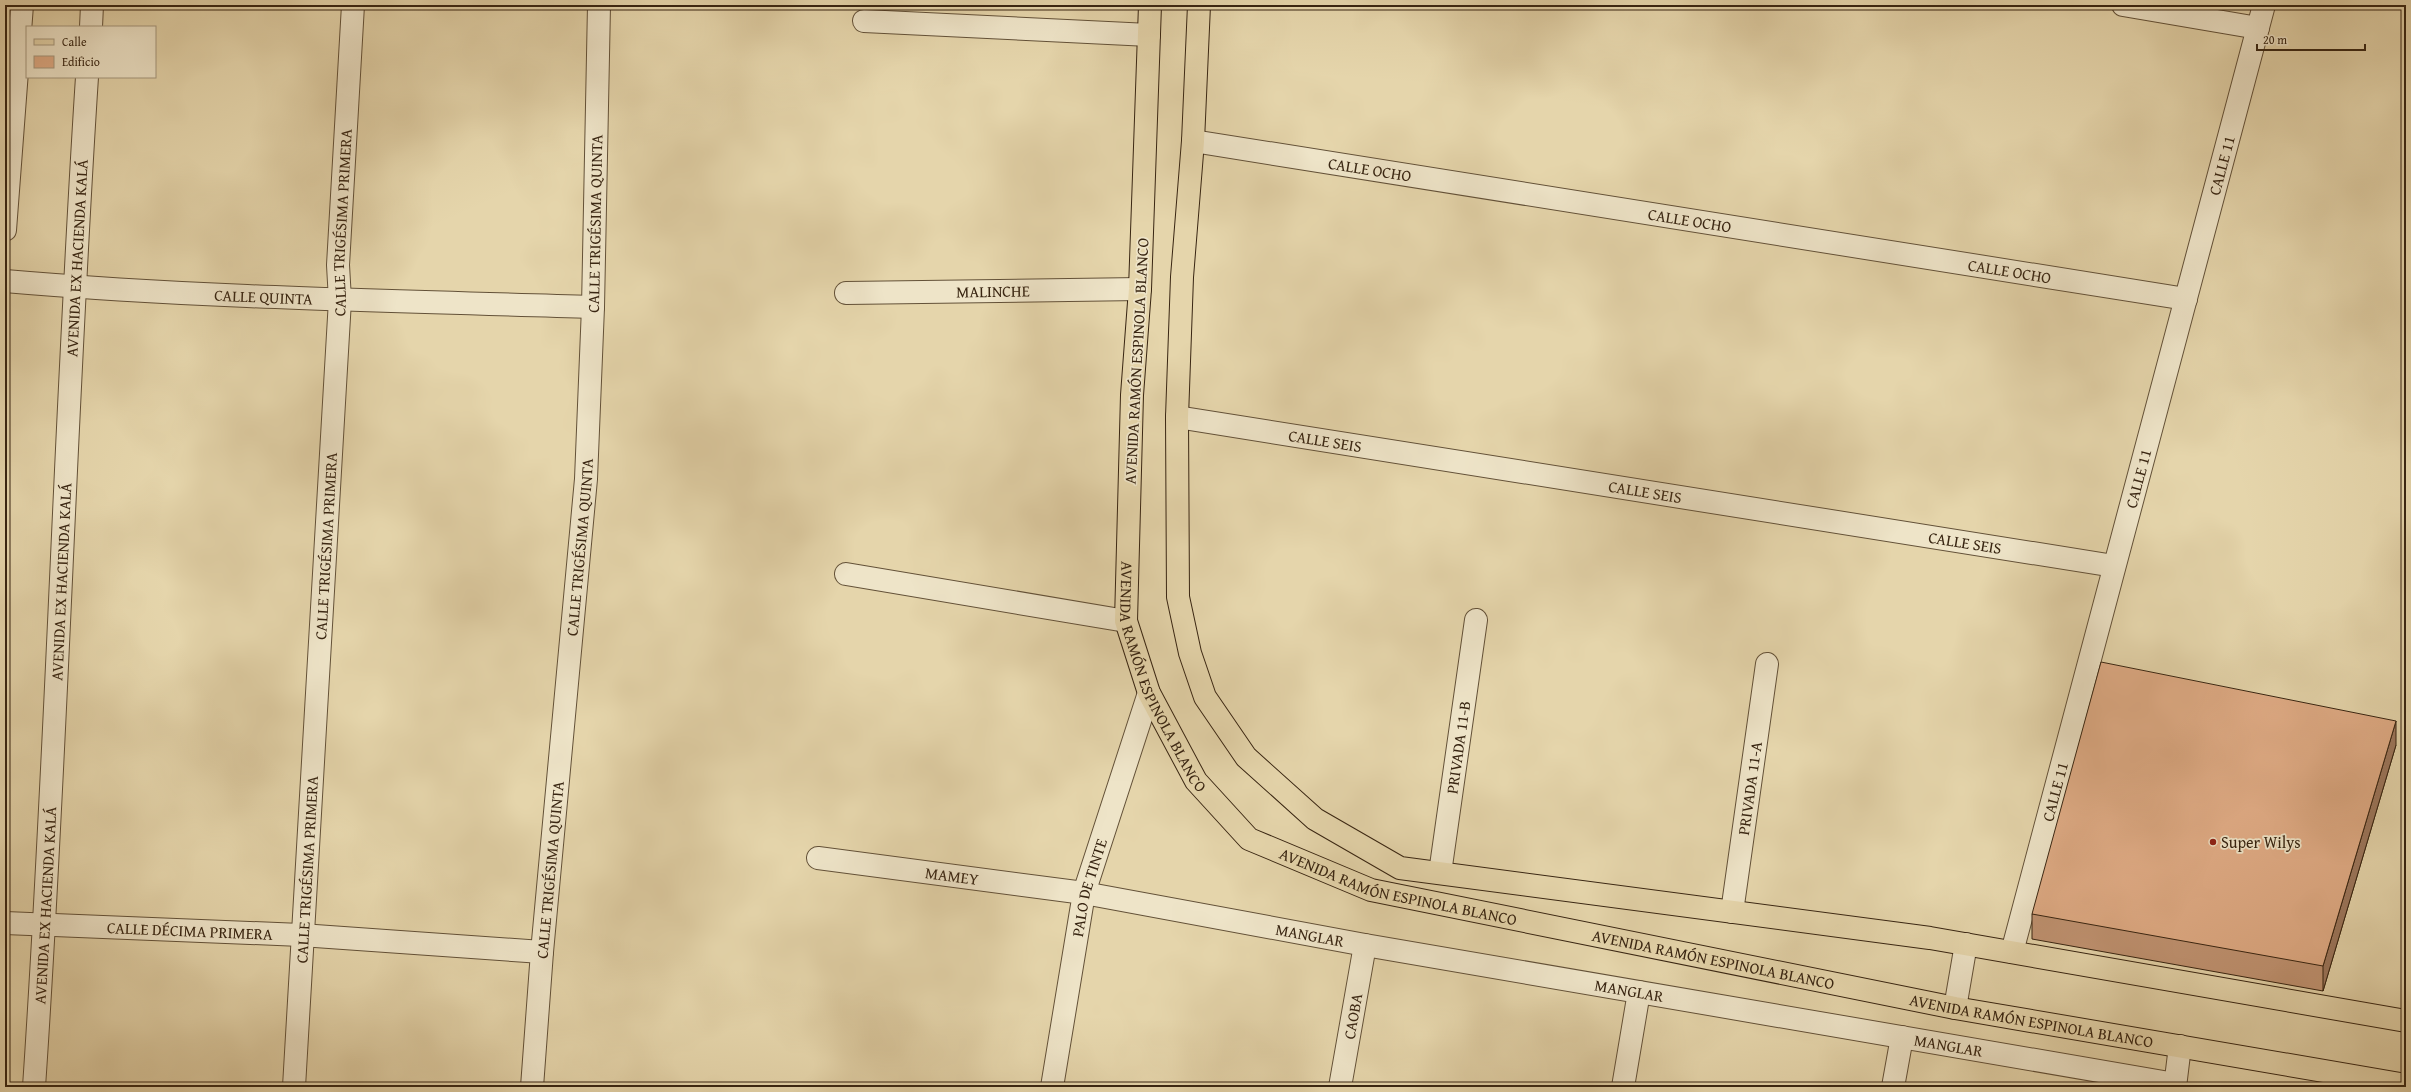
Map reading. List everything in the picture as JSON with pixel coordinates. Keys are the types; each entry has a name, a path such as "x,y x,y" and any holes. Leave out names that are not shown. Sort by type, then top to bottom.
{"main road":[{"name":"AVENIDA RAMÓN ESPINOLA BLANCO","path":"1150,5 1140,289 1132,395 1126,621 1149,693 1196,780 1249,839 1370,890 1955,1008 2406,1085"},
{"name":"AVENIDA RAMÓN ESPINOLA BLANCO","path":"1199,5 1193,141 1182,277 1177,417 1178,597 1190,653 1205,697 1246,757 1316,819 1400,868 1966,944 2406,1021"}],"street":[{"path":"5,230 22,5"},
{"path":"91,26 92,5"},
{"name":"CALLE TRIGÉSIMA PRIMERA","path":"294,1087 301,935 340,300 338,265 353,5"},
{"name":"CALLE TRIGÉSIMA QUINTA","path":"532,1087 542,952 586,479 593,307 599,5"},
{"path":"2123,5 2258,28"},
{"name":"CALLE 11","path":"2012,952 2264,5"},
{"path":"864,21 1149,35"},
{"name":"AVENIDA EX HACIENDA KALÁ","path":"34,1087 45,925 74,287 88,78"},
{"name":"CALLE OCHO","path":"1193,141 2186,299"},
{"name":"CALLE QUINTA","path":"5,281 74,287 340,300 593,307"},
{"name":"MALINCHE","path":"846,293 1140,289"},
{"name":"CALLE SEIS","path":"1177,417 2114,566"},
{"path":"846,574 1126,621"},
{"name":"PRIVADA 11-B","path":"1440,873 1476,620"},
{"name":"PRIVADA 11-A","path":"1732,912 1767,664"},
{"name":"PALO DE TINTE","path":"1052,1087 1084,893 1149,693"},
{"name":"MAMEY","path":"818,858 1084,893"},
{"name":"MANGLAR","path":"1084,893 1365,945 1902,1037 2175,1086"},
{"name":"CALLE DÉCIMA PRIMERA","path":"5,923 301,935 542,952"},
{"path":"1955,1008 1966,944"},
{"name":"CAOBA","path":"1340,1087 1365,945"},
{"path":"1623,1087 1639,992"},
{"path":"1893,1087 1902,1037"},
{"path":"2175,1086 2180,1046"}],"building":[{"name":"Super Wilys","path":"2101,662 2396,721 2323,966 2032,914"}],"place":[{"name":"Super Wilys","path":"2213,842"}]}
